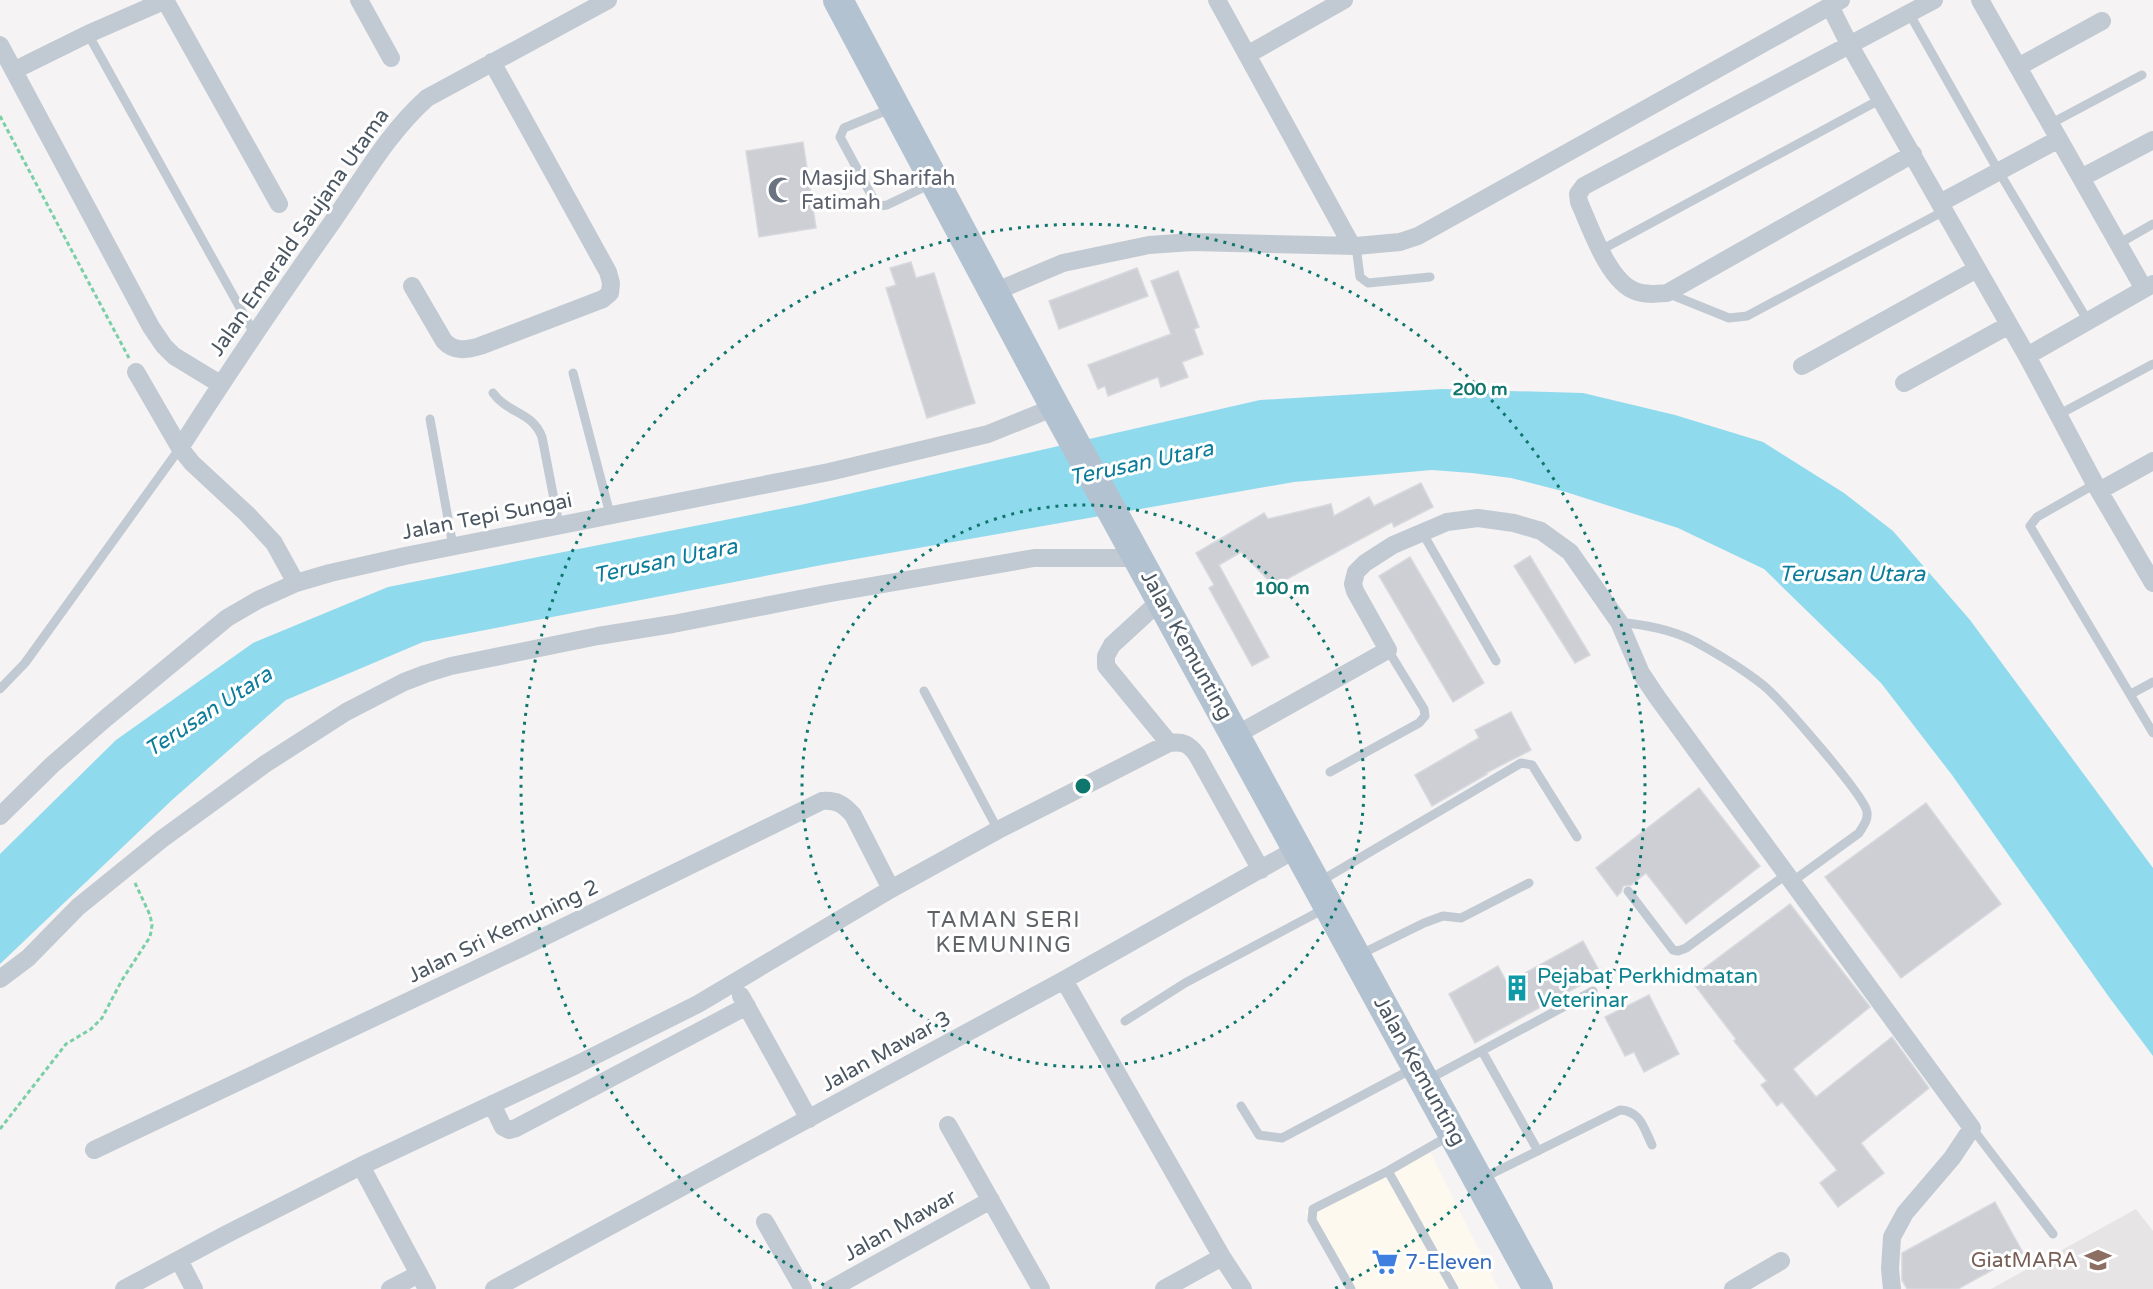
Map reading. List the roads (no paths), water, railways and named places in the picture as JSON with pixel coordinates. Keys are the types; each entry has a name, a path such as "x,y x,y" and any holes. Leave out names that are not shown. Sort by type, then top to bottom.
{"main road":[{"name":"Jalan Kemunting","path":"838,0 1060,415 1538,1289"}],"street":[{"path":"15,70 88,34 166,0 279,204"},
{"path":"359,0 391,58"},
{"name":"Jalan Emerald Saujana Utama","path":"180,448 254,333 374,160 410,114 428,98 608,0"},
{"path":"1216,0 1354,246"},
{"path":"1247,55 1344,0"},
{"path":"1913,154 1667,293 1649,294 1632,290 1619,280 1600,250 1579,202 1578,194 1584,186 1934,0"},
{"path":"1980,0 2118,244 2148,287 2027,356"},
{"path":"994,292 1063,262 1149,244 1192,242 1354,246 1400,242 1418,236 1835,3 1849,45 1913,154 2027,356 2097,487 2153,583"},
{"path":"2018,67 2102,21"},
{"path":"0,45 151,327 174,356 220,384"},
{"path":"412,286 444,341 450,347 461,349 480,346 603,299 610,293 611,283 608,272 492,62"},
{"path":"1942,207 1998,172 2055,131"},
{"path":"2081,178 2153,140"},
{"path":"1802,366 1977,270"},
{"path":"1904,383 2009,325"},
{"path":"136,372 180,448 192,463 247,514 274,543 296,583"},
{"name":"Jalan Tepi Sungai","path":"0,816 52,765 227,618 258,600 296,583 340,570 453,546 829,472 1060,415"},
{"path":"2097,487 2153,461"},
{"path":"1236,735 1388,650 1353,584 1356,572 1365,563 1393,545 1447,522 1478,518 1514,523 1541,531 1570,552 1619,622 1641,673 1657,697 1972,1128 1952,1158 1905,1213 1892,1238 1890,1269 1892,1289"},
{"path":"0,979 28,958 78,907 162,839 316,730 404,682 442,668 598,636 1023,560 1073,557 1139,558"},
{"path":"1161,600 1112,645 1106,656 1106,666 1169,743"},
{"path":"124,1289 361,1166 642,1032 734,984 891,889 998,830 1169,743 1180,741 1189,745 1197,755 1261,870"},
{"name":"Jalan Sri Kemuning 2","path":"94,1150 523,947 822,801 835,800 853,815 891,889"},
{"name":"Jalan Mawar 3","path":"494,1289 1064,980 1298,848"},
{"path":"1064,980 1222,1257 1243,1289"},
{"path":"734,984 808,1119"},
{"path":"492,1104 502,1127 509,1130 516,1128 747,1006"},
{"path":"948,1125 1041,1289"},
{"path":"361,1166 423,1281 390,1289"},
{"name":"Jalan Mawar","path":"831,1289 991,1200"},
{"path":"765,1222 803,1289"},
{"path":"1164,1289 1222,1257"},
{"path":"178,1260 194,1289"},
{"path":"1733,1289 1781,1261"}],"lane":[{"path":"1909,13 1998,172 2088,321"},
{"path":"88,34 254,333"},
{"path":"2055,131 2142,75"},
{"path":"1600,250 1881,99"},
{"path":"895,107 844,128 840,137 879,206 887,205 935,183"},
{"path":"1667,293 1730,318 1747,316 1942,207"},
{"path":"2118,244 2153,224"},
{"path":"1354,246 1360,277 1368,283 1430,277"},
{"path":"2058,415 2153,364"},
{"path":"573,373 610,514"},
{"path":"492,393 506,407 528,417 538,426 560,525"},
{"path":"430,419 453,546"},
{"path":"0,689 26,663 180,448"},
{"path":"2097,487 2037,517 2030,526 2153,732"},
{"path":"1422,532 1496,662"},
{"path":"1619,622 1659,628 1692,640 1764,686 1807,731 1860,798 1867,811 1866,823 1858,833 1686,948 1678,951 1673,950 1628,891"},
{"path":"1330,772 1419,723 1425,716 1424,709 1388,650"},
{"path":"2131,694 2153,682"},
{"path":"924,692 998,830"},
{"path":"1125,1021 1521,763 1532,765 1577,837"},
{"path":"1357,956 1443,916 1461,918 1529,883"},
{"path":"1241,1106 1259,1135 1282,1138 1421,1074 1482,1050 1593,991"},
{"path":"1482,1050 1538,1151"},
{"path":"1479,1180 1620,1110 1630,1110 1637,1116 1652,1145"},
{"path":"1972,1128 2053,1234"},
{"path":"1351,1289 1312,1220 1313,1209 1454,1134"},
{"path":"1388,1171 1454,1289"}],"water":[{"name":"Terusan Utara","path":"1442,389 1583,393 1675,415 1763,442 1844,493 1893,531 1970,620 2153,868 2153,1056 1952,775 1881,683 1764,569 1678,528 1566,492 1511,478 1432,470 1294,482 827,564 423,642 286,700 172,800 0,964 0,854 116,740 253,643 388,587 805,504 1260,400"}],"place":[{"name":"Masjid Sharifah Fatimah","path":"781,190"},
{"name":"Pejabat Perkhidmatan Veterinar","path":"1517,988"},
{"name":"GiatMARA","path":"2098,1260"},
{"name":"7-Eleven","path":"1385,1262"}],"district":[{"name":"TAMAN SERI KEMUNING","path":"1004,932"}]}
